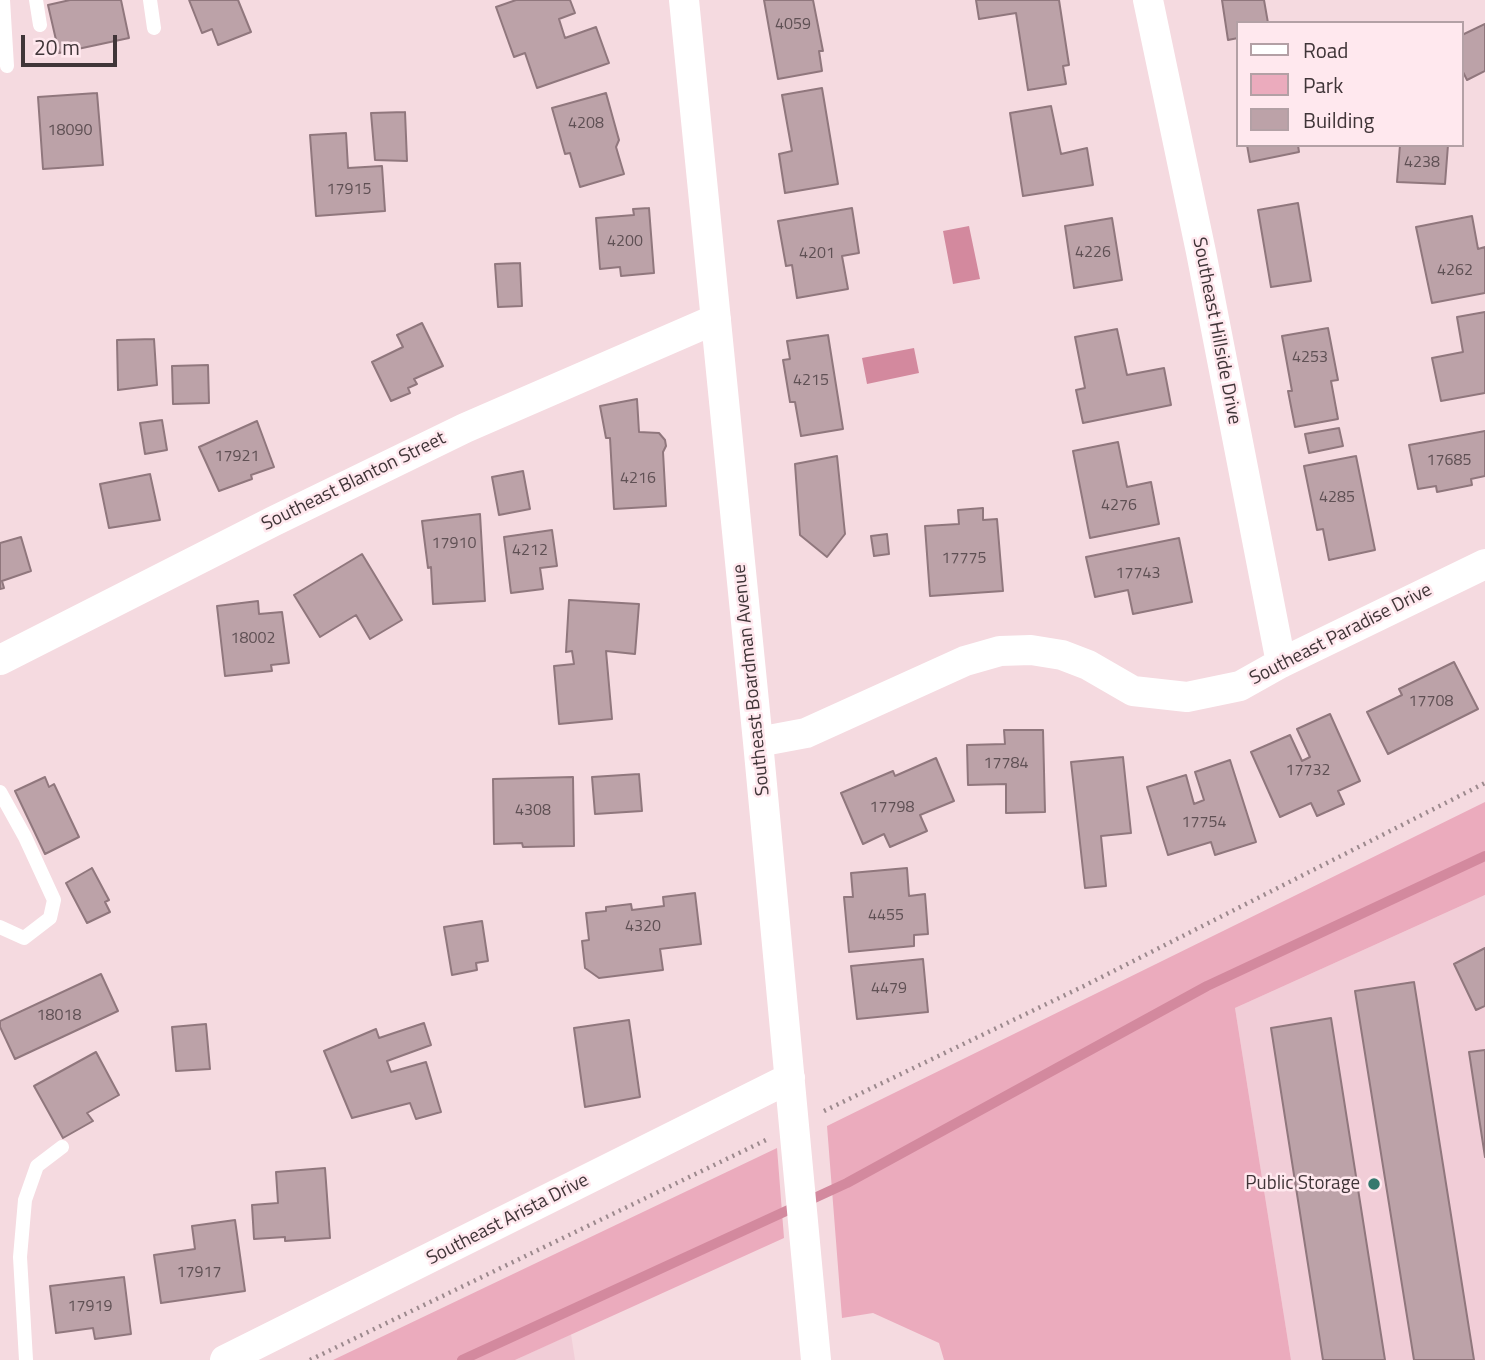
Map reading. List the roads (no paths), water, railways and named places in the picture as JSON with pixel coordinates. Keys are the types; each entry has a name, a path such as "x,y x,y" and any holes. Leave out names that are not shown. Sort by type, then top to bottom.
{"street":[{"name":"Southeast Boardman Avenue","path":"684,0 816,1360"},
{"name":"Southeast Hillside Drive","path":"1148,0 1201,252 1281,663"},
{"name":"Southeast Blanton Street","path":"0,660 465,428 716,318"},
{"name":"Southeast Paradise Drive","path":"758,743 806,733 965,661 1000,652 1031,650 1062,656 1088,666 1133,691 1187,697 1240,686 1281,663 1485,564"},
{"name":"Southeast Arista Drive","path":"225,1360 790,1078"}],"lane":[{"path":"3,0 7,66"},
{"path":"36,0 40,24"},
{"path":"150,0 154,28"},
{"path":"0,792 25,836 54,900 50,918 24,938 0,928"},
{"path":"26,1360 20,1256 25,1200 37,1166 62,1147"}],"waterway":[{"path":"462,1360 847,1183 1207,986 1485,856"}],"place":[{"name":"Public Storage","path":"1374,1184"}]}
